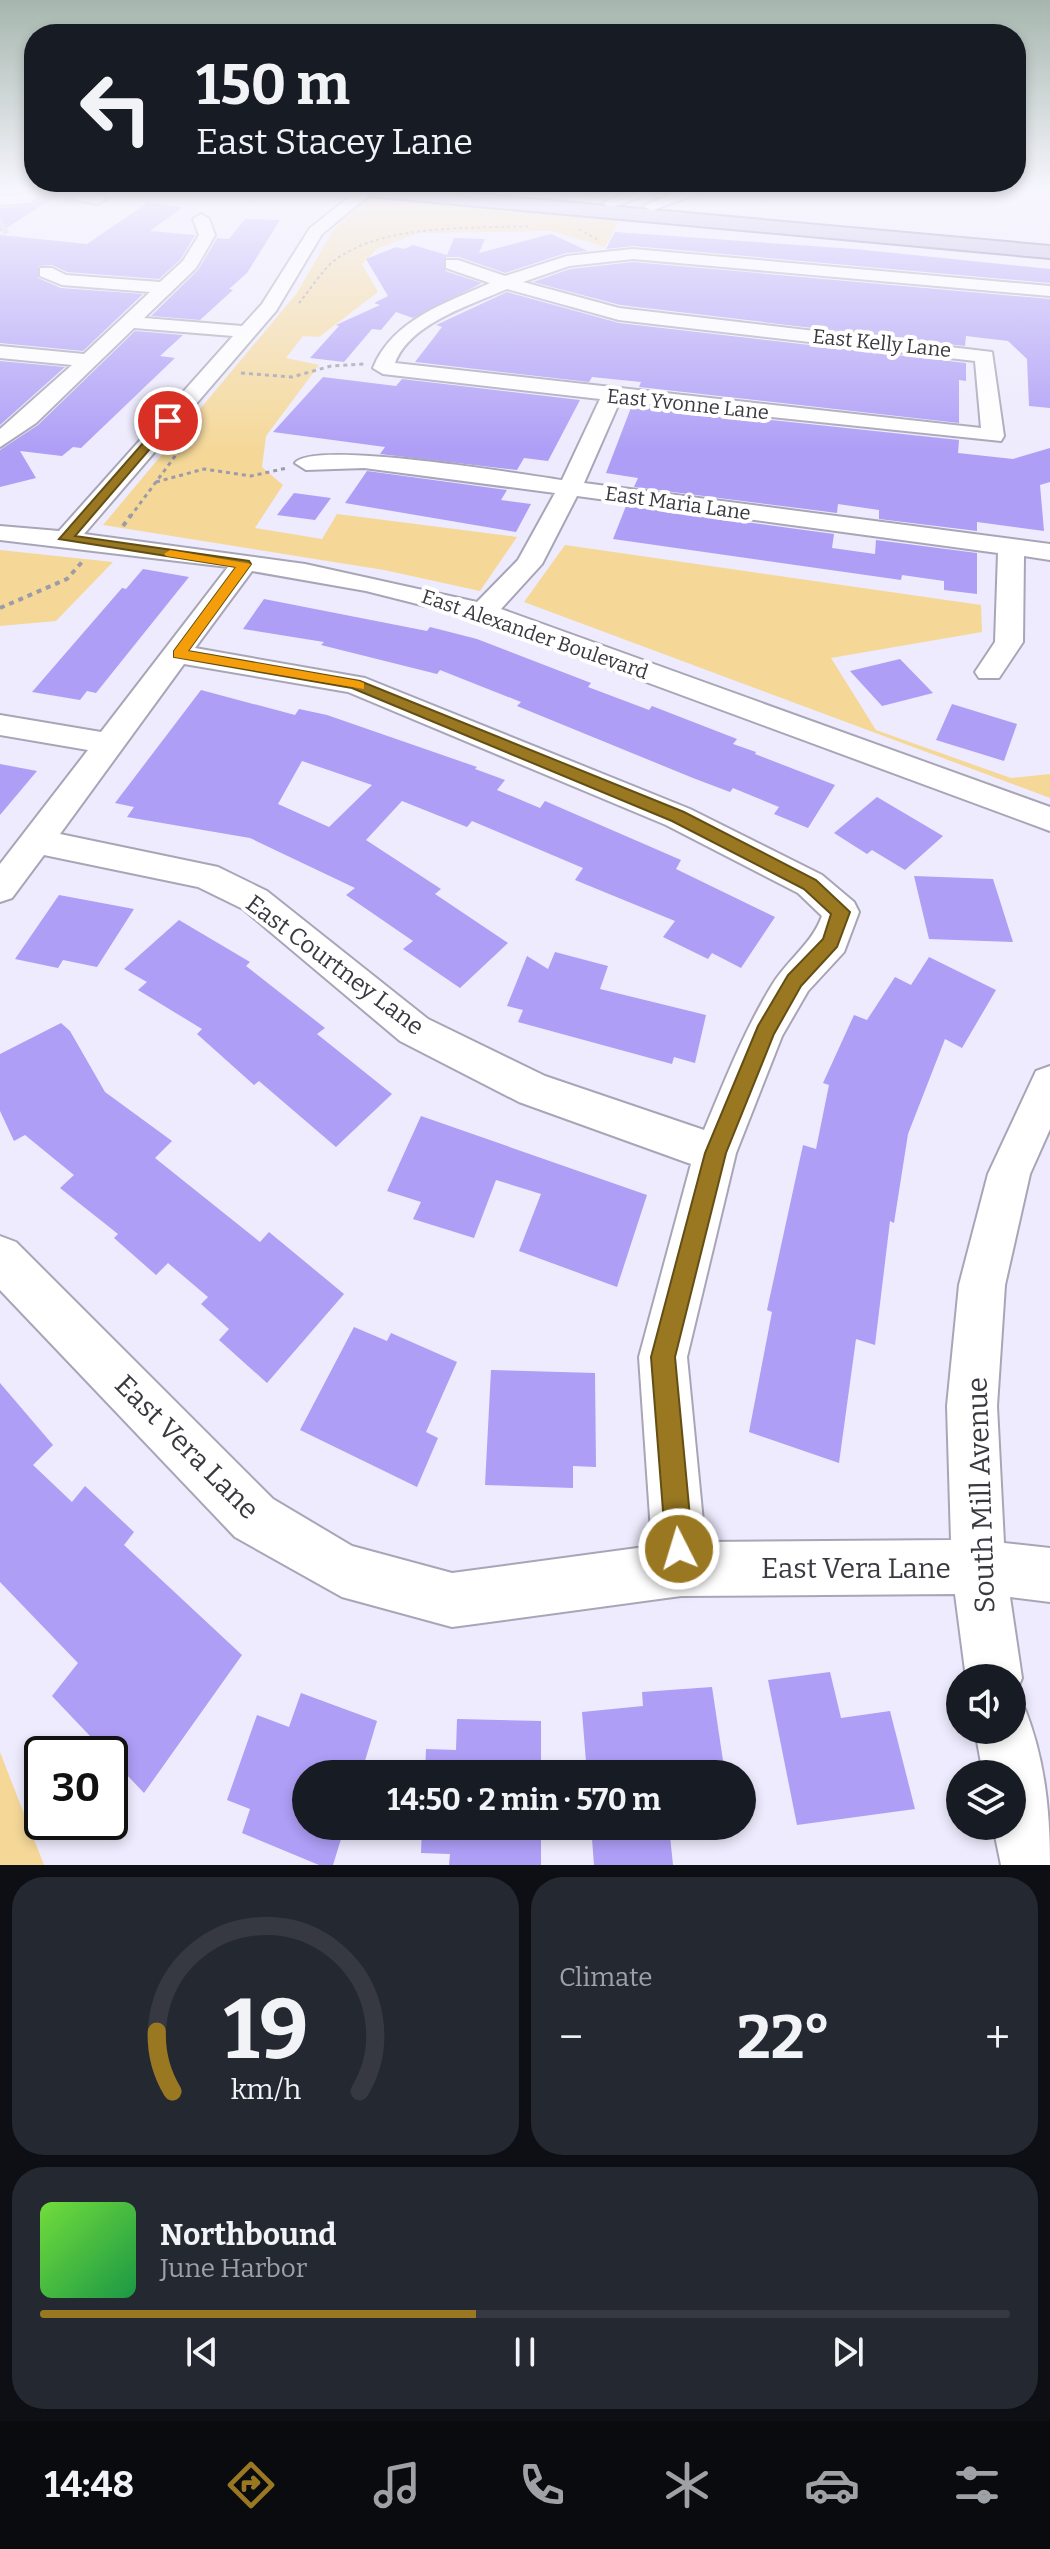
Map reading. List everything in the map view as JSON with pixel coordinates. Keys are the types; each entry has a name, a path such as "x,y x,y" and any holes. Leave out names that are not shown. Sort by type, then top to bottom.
{"street":[{"path":"56,277 165,288"},
{"path":"0,440 28,418 85,360 176,277"},
{"path":"66,539 248,332 290,277"},
{"name":"East Kelly Lane","path":"488,277 619,314 985,356 993,436"},
{"path":"383,368 385,357 421,323 517,277"},
{"path":"902,277 1050,291"},
{"path":"130,322 248,332"},
{"path":"0,352 85,360"},
{"name":"East Yvonne Lane","path":"383,368 612,396 993,436"},
{"path":"483,612 529,564 570,488 612,396"},
{"name":"East Maria Lane","path":"306,463 364,461 1050,552"},
{"name":"East Alexander Boulevard","path":"0,533 104,544 404,589 483,612 1050,819"},
{"path":"989,672 1009,642 1011,547"},
{"path":"0,889 106,743 179,654 244,564"},
{"path":"179,654 355,684 678,817 810,884 841,912 831,942 795,980 765,1031 715,1153 663,1357 681,1569"},
{"path":"0,725 106,743"},
{"name":"East Courtney Lane","path":"36,841 206,876 267,908 414,1030 533,1090 715,1153"},
{"name":"South Mill Avenue","path":"992,1664 979,1567 972,1406 982,1285 1009,1174 1050,1083"},
{"name":"East Vera Lane","path":"0,1258 254,1518 342,1570 452,1600 681,1569 979,1567 1050,1575"},
{"path":"1007,1744 1032,1865"}],"path":[{"path":"296,307 321,277"},
{"path":"241,373 292,377 331,366 364,364 368,369 383,368"},
{"path":"232,384 246,366"},
{"path":"0,608 67,579 104,544 197,428"},
{"path":"155,482 204,469 251,476 306,463"}],"shaded area":[{"path":"306,277 369,277 378,292 319,337 303,336 286,358 319,365 266,436 262,467 283,485 255,528 322,539 337,514 517,537 480,591 384,570 103,525 297,293"},
{"path":"565,545 981,605 982,632 831,658 876,730 1011,778 1050,774 1050,798 524,602"},
{"path":"0,550 113,562 56,621 0,626"},
{"path":"0,1752 24,1814 24,1840 34,1840 44,1865 0,1865"}],"building":[{"path":"0,277 38,277 61,288 143,294 83,351 0,343"},
{"path":"191,277 242,277 200,320 151,316"},
{"path":"377,277 464,277 482,283 413,318 396,312 381,330 372,329 344,362 310,358 339,326 336,325 380,305 374,303 388,296"},
{"path":"547,277 802,277 1050,299 1050,408 1029,406 1027,359 1008,341 966,336 965,346 620,305 533,282"},
{"path":"983,277 1050,277 1050,283"},
{"path":"507,292 619,323 966,363 966,381 959,380 959,423 639,387 641,382 592,377 589,382 415,362 442,327 436,325"},
{"path":"135,331 183,335 160,356 175,358 81,448 73,447 62,456 20,451 36,478 0,487 0,450 38,425"},
{"path":"0,361 65,367 0,425"},
{"path":"323,377 396,386 402,379 580,400 548,461 524,458 517,470 380,454 385,447 273,432"},
{"path":"632,405 959,440 958,453 1013,459 1050,448 1050,482 1040,485 1044,531 977,522 977,531 879,519 879,510 838,504 837,513 634,487 638,478 606,473"},
{"path":"367,471 507,490 501,500 531,504 516,532 345,503"},
{"path":"294,493 331,498 315,520 277,515"},
{"path":"626,506 834,534 832,548 875,554 876,540 977,553 977,594 944,590 944,581 902,575 901,580 613,539"},
{"path":"143,569 189,577 96,693 87,691 80,700 32,692 122,588 126,589"},
{"path":"264,599 427,631 430,627 477,639 591,683 588,687 649,710 652,706 737,739 733,744 835,785 808,828 774,814 779,807 733,788 730,792 693,778 517,706 521,702 440,670 437,674 321,645 324,642 243,629"},
{"path":"900,659 933,693 882,706 850,671"},
{"path":"201,690 295,715 299,709 327,715 477,767 475,769 505,780 497,790 540,808 545,801 681,860 676,869 775,917 741,968 712,953 708,959 663,937 675,921 575,880 583,868 472,821 467,827 402,801 366,840 441,889 435,894 508,943 460,988 403,949 413,941 346,895 355,888 250,838 127,817 134,807 115,803","holes":["302,761 372,785 329,827 278,804"]},
{"path":"952,704 1017,724 1004,761 936,740"},
{"path":"0,764 37,771 0,815"},
{"path":"877,797 943,836 905,870 872,850 867,854 834,833"},
{"path":"914,876 993,879 1013,942 929,939"},
{"path":"59,895 134,909 97,967 63,960 58,968 15,959"},
{"path":"179,920 250,962 246,966 325,1028 317,1034 392,1094 336,1147 259,1081 254,1085 197,1034 202,1029 138,990 147,982 124,969"},
{"path":"555,952 608,966 600,989 706,1015 695,1063 674,1057 672,1064 518,1022 523,1010 507,1006 527,956 548,969"},
{"path":"929,957 996,990 962,1048 945,1039 908,1134 894,1223 890,1221 875,1345 856,1339 839,1463 749,1432 772,1312 767,1310 803,1145 816,1149 829,1085 823,1083 854,1015 867,1020 895,977 911,985"},
{"path":"61,1023 70,1031 105,1092 172,1141 155,1158 260,1242 269,1232 344,1294 267,1383 219,1340 229,1329 201,1304 208,1297 168,1263 156,1275 114,1238 118,1234 60,1188 74,1175 25,1135 14,1141 0,1111 0,1054"},
{"path":"421,1116 647,1195 617,1287 519,1251 541,1194 496,1180 474,1238 413,1219 421,1202 387,1191"},
{"path":"354,1327 387,1341 391,1333 457,1362 426,1432 438,1438 417,1487 300,1430"},
{"path":"491,1370 595,1373 596,1467 573,1466 573,1488 485,1485"},
{"path":"0,1383 53,1445 33,1465 72,1502 85,1486 134,1532 124,1545 242,1655 144,1793 128,1776 128,1736 90,1736 52,1696 78,1663 0,1582"},
{"path":"830,1672 841,1718 890,1711 915,1809 797,1825 768,1680"},
{"path":"712,1687 723,1760 586,1760 582,1712 643,1706 642,1692"},
{"path":"301,1693 377,1721 365,1760 292,1760 292,1840 341,1840 333,1865 319,1865 242,1833 250,1809 227,1800 257,1715 289,1727"},
{"path":"457,1719 541,1721 541,1760 426,1760 426,1749 456,1750"},
{"path":"421,1840 541,1840 541,1865 449,1865 450,1854 421,1853"},
{"path":"592,1840 670,1840 673,1865 594,1865"}],"slow traffic":[{"path":"170,554 244,564 179,654 359,686"}],"route":[{"path":"168,421 66,539 244,564 179,654 355,684 678,817 810,884 841,912 831,942 795,980 765,1031 715,1153 663,1357 679,1549"}]}
